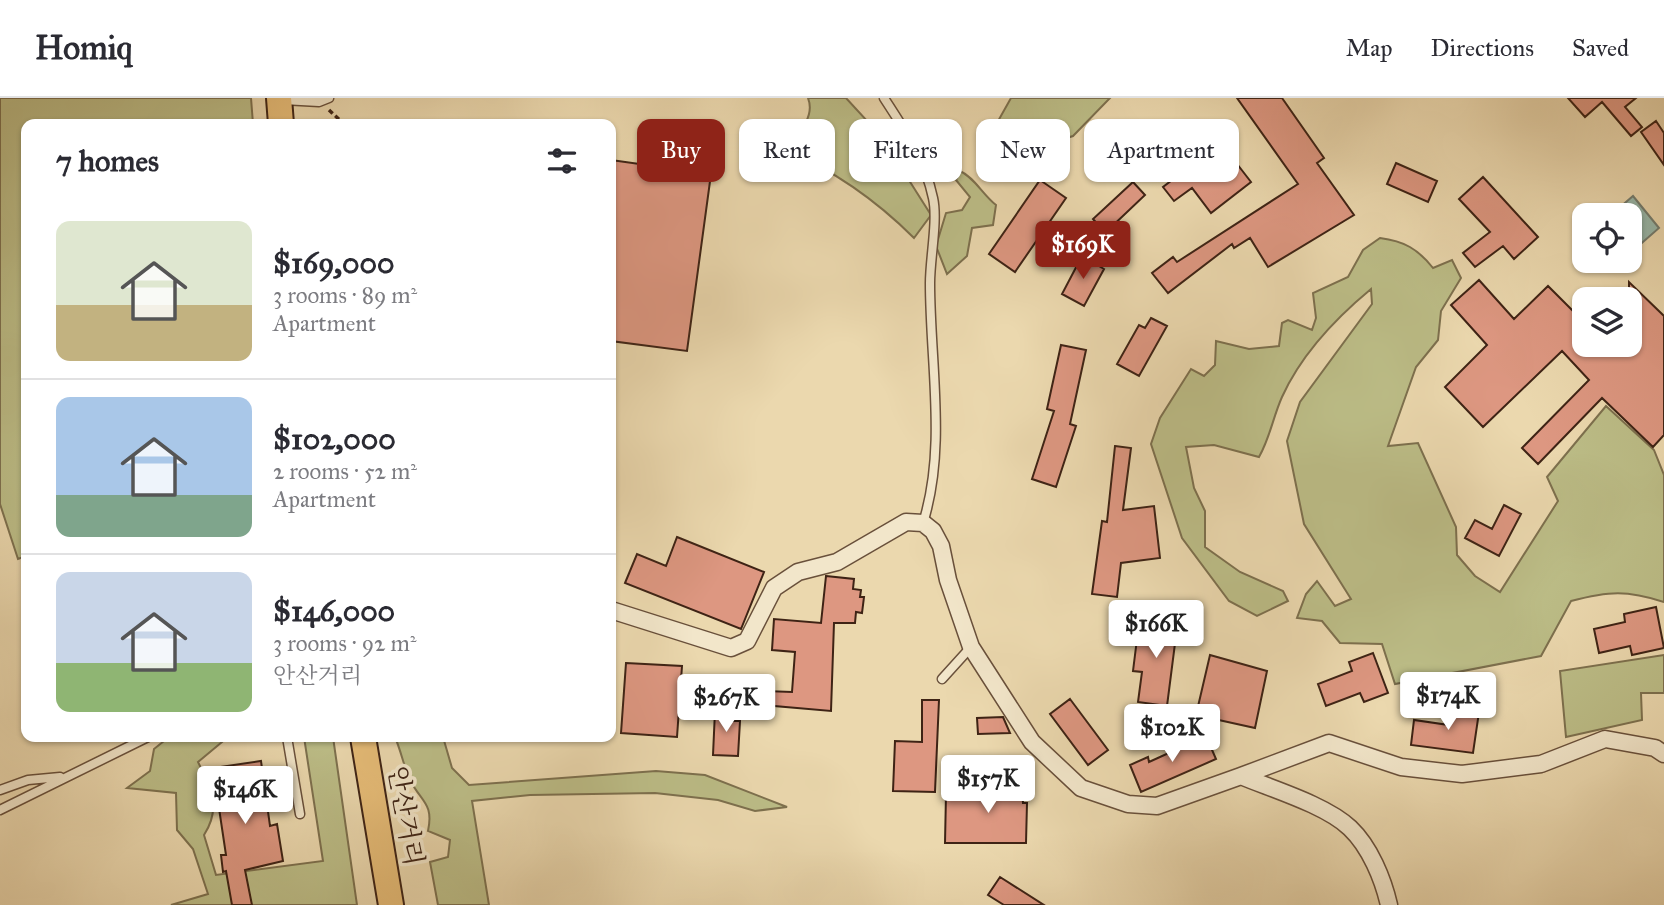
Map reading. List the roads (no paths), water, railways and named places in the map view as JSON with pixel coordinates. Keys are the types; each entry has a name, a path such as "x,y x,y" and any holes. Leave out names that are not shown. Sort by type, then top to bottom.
{"main road":[{"name":"안산거리","path":"364,742 391,905"}],"street":[{"path":"616,612 731,648 747,641 774,589 798,572 837,562 906,522 923,523 933,531 941,546 948,580 971,647 1032,742 1081,788 1128,804 1157,806 1329,743 1401,767 1462,774 1541,764 1605,739 1655,748 1664,754"},
{"path":"1241,776 1324,812 1349,827 1363,844 1384,886 1389,905"}],"lane":[{"path":"280,108 329,98"},
{"path":"884,98 922,162 933,198 935,218 930,248 930,308 936,464 933,490 923,523"},
{"path":"942,679 971,647"},
{"path":"0,810 138,742"},
{"path":"288,742 300,814"},
{"path":"0,790 28,780 67,777"}]}
